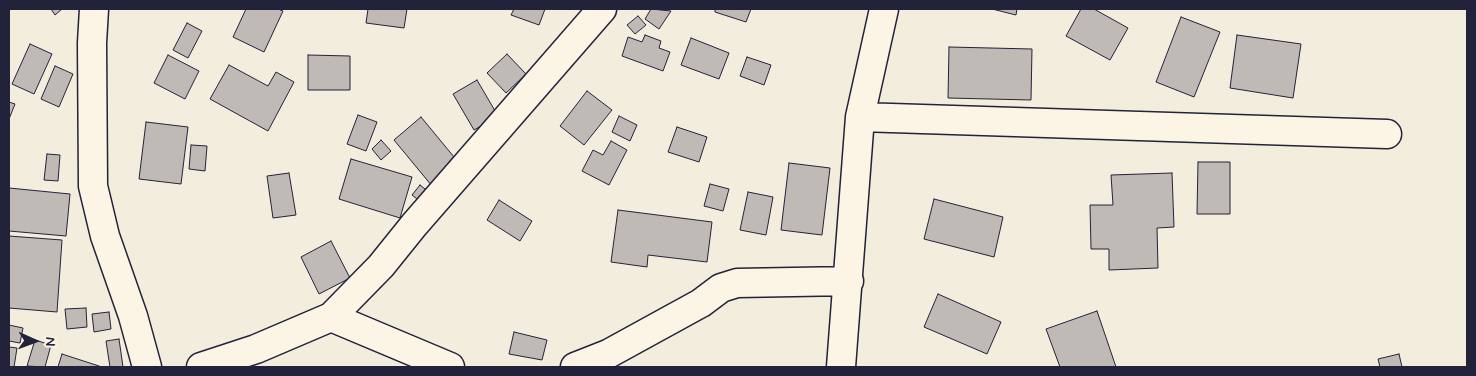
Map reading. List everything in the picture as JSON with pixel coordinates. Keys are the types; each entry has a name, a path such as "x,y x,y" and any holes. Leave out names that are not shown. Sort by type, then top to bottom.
{"street":[{"path":"94,9 93,186 105,236 133,316 148,367"},
{"path":"201,367 256,349 331,317 382,266 414,225 602,9"},
{"path":"841,367 860,116 884,9"},
{"path":"860,116 1387,134"},
{"path":"574,367 608,354 702,303 721,288 737,282 849,281"},
{"path":"331,317 450,367"}],"building":[{"path":"51,9 62,9 55,15"},
{"path":"246,9 278,9 283,11 264,52 233,37"},
{"path":"368,9 407,9 404,28 366,23"},
{"path":"514,9 545,9 539,25 511,15"},
{"path":"651,9 671,11 659,29 645,19"},
{"path":"715,9 751,9 746,22 715,12"},
{"path":"992,9 1017,9 1016,15"},
{"path":"1081,9 1094,9 1128,28 1110,60 1066,36"},
{"path":"638,16 646,25 635,34 627,25"},
{"path":"1181,17 1220,32 1194,97 1156,82"},
{"path":"187,23 202,31 188,58 173,50"},
{"path":"645,35 661,41 659,48 670,52 663,71 622,56 628,37 642,42"},
{"path":"1237,35 1301,44 1293,98 1230,88"},
{"path":"691,38 729,53 719,79 681,65"},
{"path":"30,44 52,54 34,94 12,84"},
{"path":"949,47 1032,49 1031,100 948,98"},
{"path":"507,54 526,74 506,93 487,73"},
{"path":"168,55 199,71 185,99 154,83"},
{"path":"308,55 350,56 350,90 308,90"},
{"path":"747,57 771,65 764,85 740,76"},
{"path":"229,65 268,86 276,72 294,82 268,131 210,99"},
{"path":"55,66 73,74 59,107 41,99"},
{"path":"477,80 498,116 474,130 453,94"},
{"path":"587,91 612,110 584,145 560,126"},
{"path":"9,102 15,104 9,119"},
{"path":"358,115 377,122 366,151 347,144"},
{"path":"619,116 637,125 630,141 612,132"},
{"path":"421,117 459,163 432,186 394,140"},
{"path":"146,122 188,127 181,184 139,179"},
{"path":"677,127 707,137 699,162 668,152"},
{"path":"381,140 391,151 381,160 372,149"},
{"path":"611,141 627,150 609,185 582,171 593,150 603,155"},
{"path":"191,145 207,146 205,171 189,169"},
{"path":"47,154 60,155 58,181 44,180"},
{"path":"351,159 412,177 400,218 339,199"},
{"path":"1198,162 1230,162 1230,214 1197,214"},
{"path":"789,163 830,168 822,235 781,230"},
{"path":"289,173 296,215 273,218 267,176"},
{"path":"1172,173 1174,227 1157,228 1158,268 1109,270 1109,249 1091,249 1090,205 1113,205 1111,175"},
{"path":"710,184 729,189 723,211 704,206"},
{"path":"420,185 434,196 426,206 412,195"},
{"path":"9,188 70,194 66,236 9,231"},
{"path":"748,192 773,197 766,235 740,230"},
{"path":"934,199 1003,217 994,257 924,239"},
{"path":"499,200 532,221 520,241 487,220"},
{"path":"618,210 712,222 707,262 648,255 647,267 611,262"},
{"path":"9,236 62,240 57,312 9,308"},
{"path":"331,241 350,278 319,294 301,257"},
{"path":"938,294 1001,322 987,354 924,327"},
{"path":"86,308 87,327 67,329 65,309"},
{"path":"1097,311 1116,367 1060,367 1046,329"},
{"path":"109,312 111,329 94,332 92,314"},
{"path":"9,325 23,328 20,343 9,341"},
{"path":"514,332 547,340 542,360 509,354"},
{"path":"119,339 123,367 110,367 106,341"},
{"path":"35,340 51,345 45,367 27,366"},
{"path":"9,347 17,348 14,367 9,367"},
{"path":"62,354 102,367 58,367"},
{"path":"1399,354 1402,367 1380,367 1378,359"}]}
